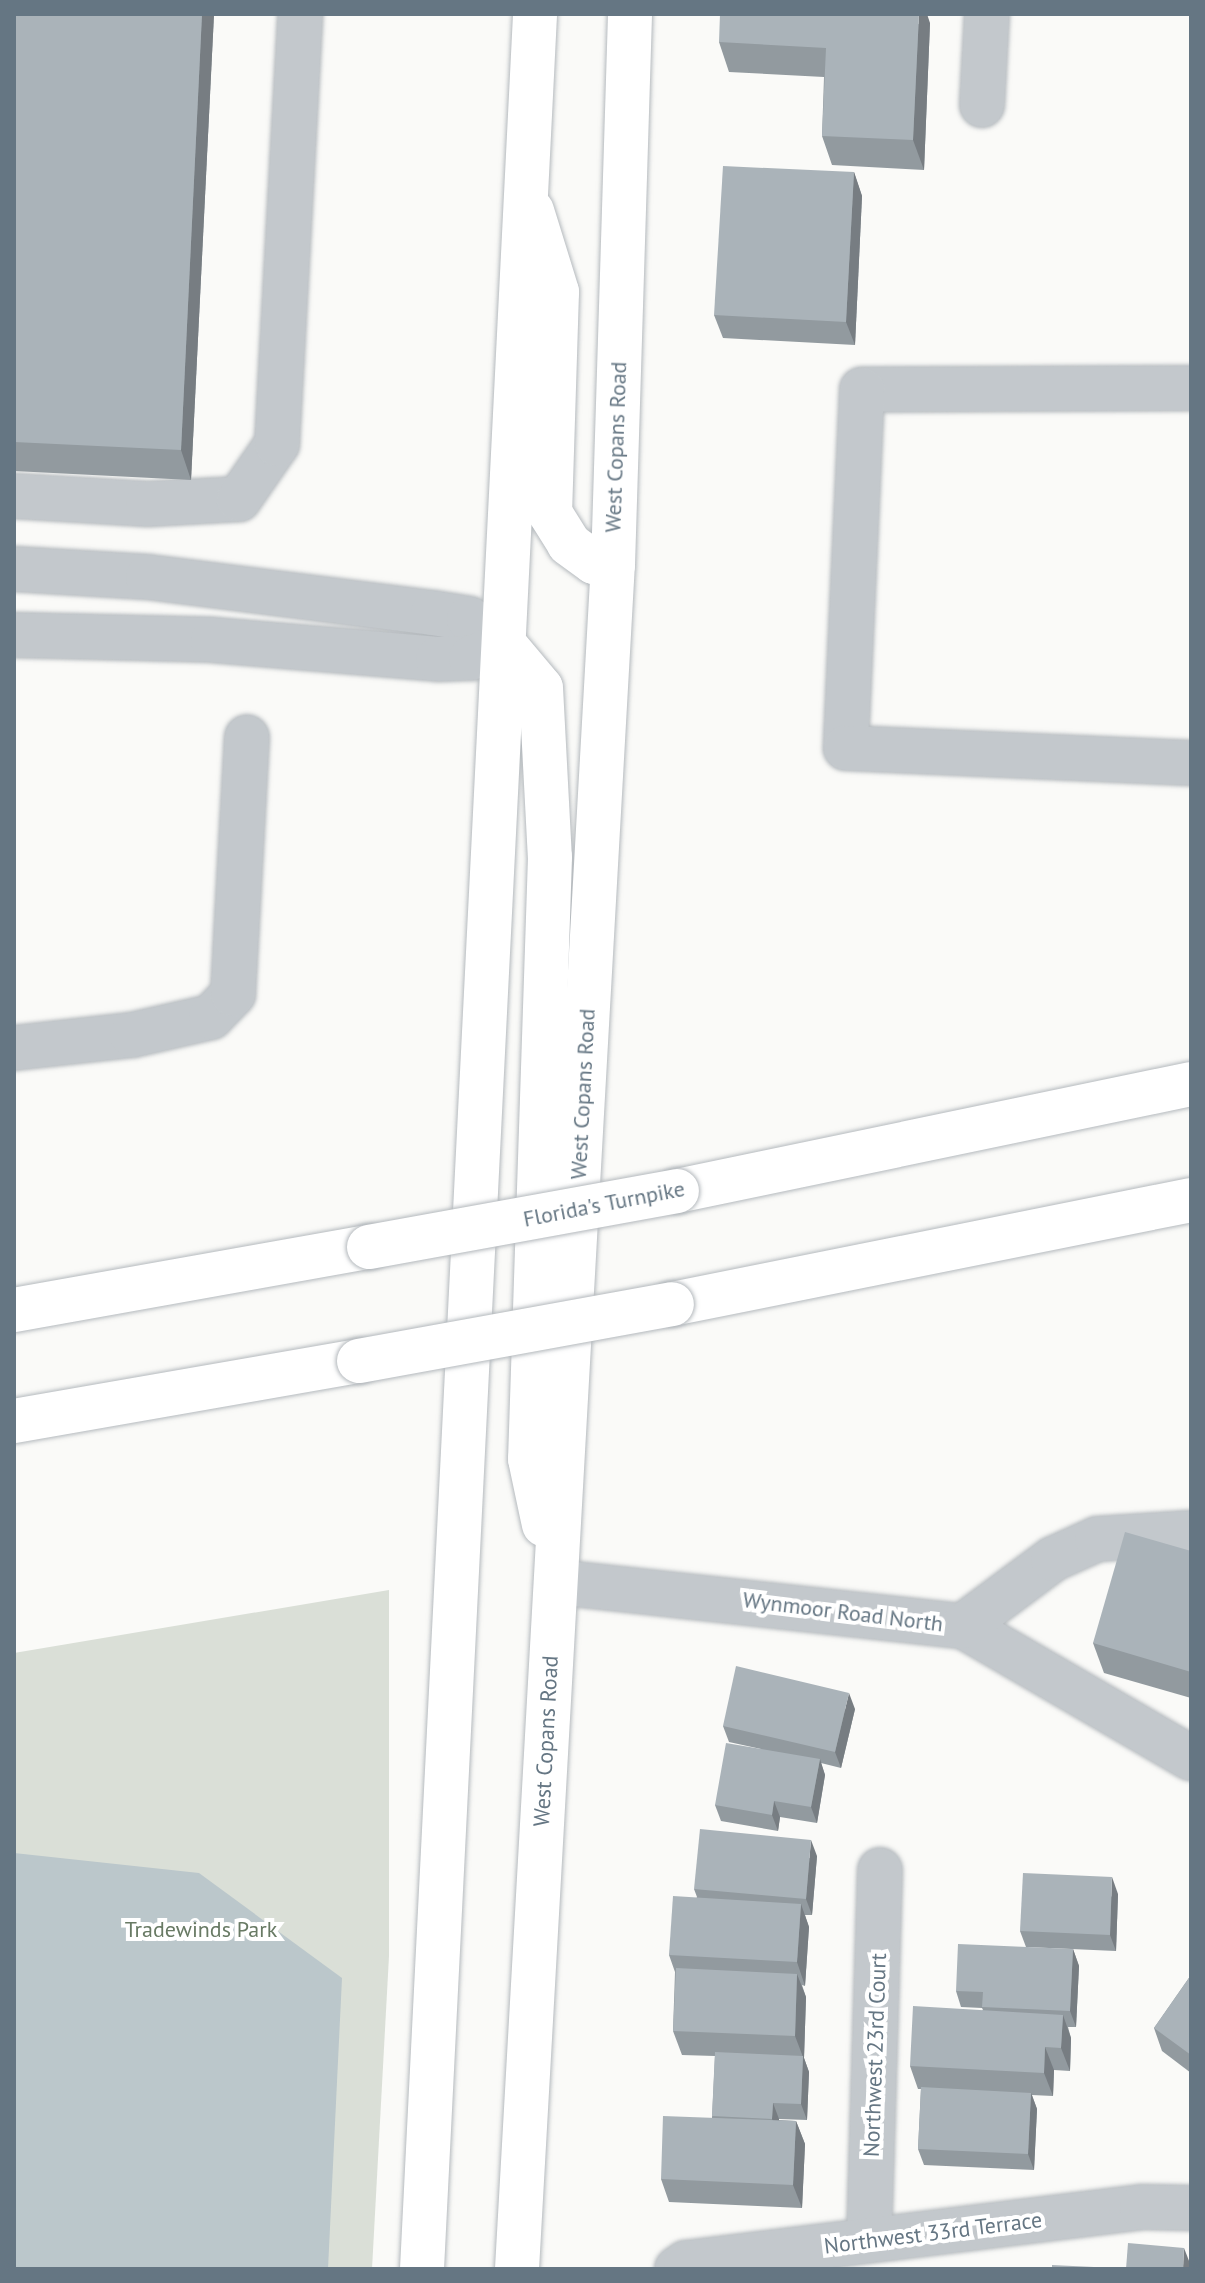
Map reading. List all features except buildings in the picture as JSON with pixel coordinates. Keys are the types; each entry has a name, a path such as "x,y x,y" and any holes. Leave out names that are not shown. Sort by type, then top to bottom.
{"main road":[{"path":"422,2269 504,644 523,182 535,14"},
{"name":"West Copans Road","path":"517,2269 613,565 630,14"},
{"path":"523,182 557,292 550,513 569,544 594,562 613,565"},
{"path":"504,644 541,688 549,826 530,1459 556,1582"},
{"name":"Florida's Turnpike","path":"14,1310 677,1191 1191,1084"},
{"path":"14,1421 672,1304 1191,1200"}],"street":[{"path":"14,496 148,504 239,499 277,444 300,14"},
{"path":"982,105 987,14"},
{"path":"1191,388 862,390 846,748 1191,763"},
{"path":"14,569 148,577 433,613 469,619 504,644"},
{"path":"14,635 213,640 438,659 471,658 504,644"},
{"path":"14,1048 132,1035 211,1017 233,994 247,737"},
{"path":"963,1626 1053,1559 1097,1539 1191,1533"},
{"name":"Wynmoor Road North","path":"556,1582 963,1626 1191,1758"},
{"name":"Northwest 23rd Court","path":"869,2240 880,1870"},
{"name":"Northwest 33rd Terrace","path":"677,2269 686,2263 1142,2207 1191,2208"}],"green space":[{"name":"Tradewinds Park","path":"389,1590 389,1956 372,2269 14,2269 14,1653"}],"shaded area":[{"path":"14,1853 199,1873 342,1978 328,2269 14,2269"}]}
